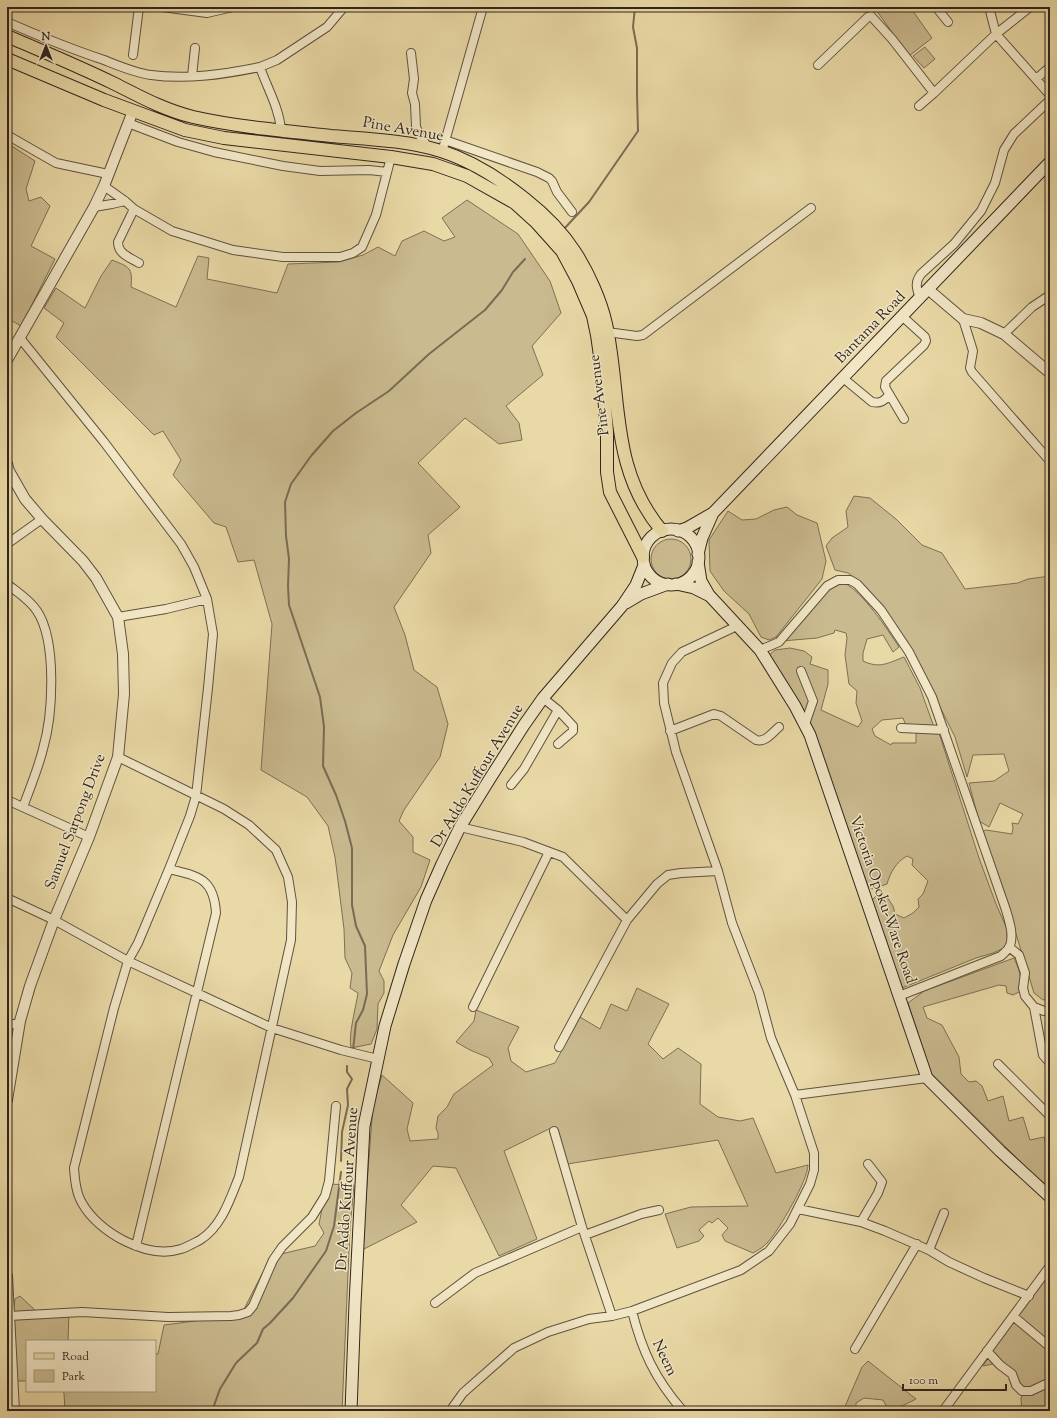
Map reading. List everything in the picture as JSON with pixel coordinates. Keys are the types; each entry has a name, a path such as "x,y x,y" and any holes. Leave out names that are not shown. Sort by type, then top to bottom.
{"main road":[{"name":"Pine Avenue","path":"7,36 111,82 164,108 192,117 248,126 396,142 429,148 443,146 498,179 534,206 556,228 575,251 601,308 607,332 618,420 626,462 644,507 662,531"},
{"path":"7,59 104,100 185,130 224,138 391,157 433,164 467,176 515,204 536,222 562,251 578,281 593,316 597,335 606,416 607,472 610,492 648,573 655,580 694,588 709,595"},
{"name":"Bantama Road","path":"713,513 903,317 1050,162"},
{"path":"622,606 636,585 643,561 645,547 650,539 662,531 687,528 713,513"},
{"path":"622,606 641,594 685,581 692,575 698,558 702,538 713,513"},
{"path":"678,530 687,534 693,541 698,558 701,581 709,595"},
{"name":"Victoria Opoku-Ware Road","path":"709,595 760,650 795,706 810,734 928,1078 1000,1151 1050,1197"},
{"name":"Dr Addo Kuffour Avenue","path":"351,1411 364,1126 385,1026 404,964 426,900 460,827 524,725 543,698 622,606"}],"street":[{"path":"133,55 139,7"},
{"path":"162,7 207,13 232,7"},
{"path":"7,22 87,54 133,70 151,75 192,76 228,72 260,66 277,60 327,27 344,7"},
{"path":"484,7 443,146 537,172 549,178 572,212"},
{"path":"936,7 948,22"},
{"path":"988,7 996,34 1050,95"},
{"path":"919,106 996,34 1030,7"},
{"path":"818,65 868,17 871,16 892,39 934,93"},
{"path":"192,76 195,48"},
{"path":"411,53 414,79 412,93 416,104 416,127 421,138 429,148"},
{"path":"260,66 280,120 281,130"},
{"path":"1036,79 1050,67"},
{"path":"920,299 917,289 917,279 954,244 981,211 995,183 1004,150 1014,134 1050,100"},
{"path":"7,360 94,208 133,111"},
{"path":"128,123 178,142 214,152 283,166 320,171 369,170 387,172"},
{"path":"7,135 56,163 108,174"},
{"path":"104,186 134,209 172,231 233,250 283,257 340,257 353,253 362,247 376,215 391,157"},
{"path":"94,208 125,201"},
{"path":"607,332 637,336 643,335 811,208"},
{"path":"134,209 118,242 118,248 120,252 139,263"},
{"path":"928,290 963,319 981,323 1004,334 1050,373"},
{"path":"1004,334 1032,307 1050,295"},
{"path":"903,317 925,338 926,341 924,345 886,382 885,387 904,419"},
{"path":"963,319 973,351 970,368 972,372 1050,461"},
{"path":"20,338 104,442 181,544 194,567 207,599 213,634 196,796 170,869 138,943 128,961 114,1008 74,1168 75,1184 82,1202 93,1218 109,1232 136,1246 154,1251 170,1251 181,1249 201,1240 217,1224 227,1207 239,1177 291,940 292,902 288,877 276,850 249,824 224,809 196,796 118,757"},
{"path":"843,378 872,402 877,403 883,401 889,395"},
{"name":"Samuel Sarpong Drive","path":"7,464 9,471 25,499 42,519 83,560 96,578 118,617 123,654 124,694 118,757 89,837 54,920 30,986 19,1025 7,1099"},
{"path":"7,544 42,519"},
{"path":"760,650 779,642 827,586 838,580 850,580 858,584 881,610 910,652 932,697 1006,910 1011,927 1011,938 1010,947 1001,956 899,996"},
{"path":"7,584 36,610 47,634 51,662 50,700 44,749 23,807"},
{"path":"118,617 166,609 207,599"},
{"path":"450,1411 463,1393 514,1348 548,1332 589,1319 612,1316 632,1311 741,1270 769,1251 790,1224 810,1184 814,1170 814,1153 795,1095 771,1038 759,993 732,923 718,871 676,752 664,703 663,683 672,663 682,652 737,626"},
{"path":"801,672 813,701 805,724"},
{"path":"543,698 558,710 573,726 573,731 558,744"},
{"path":"511,785 524,769 558,710"},
{"path":"670,731 714,714 721,716 756,740 760,741 764,740 779,727"},
{"path":"901,728 944,730"},
{"path":"7,800 89,837"},
{"path":"460,827 523,842 563,857 627,920"},
{"path":"473,1007 549,852"},
{"path":"136,1246 216,913 215,900 211,888 202,880 192,875 170,869"},
{"path":"559,1047 627,920 657,884 668,875 718,871"},
{"path":"7,898 54,920 128,961 272,1028 341,1050 378,1059"},
{"path":"1010,947 1020,955 1025,973 1023,988 1025,996 1034,1007 1043,1054 1050,1063"},
{"path":"1034,1007 1044,1011 1050,1010"},
{"path":"7,1023 19,1025"},
{"path":"998,1064 1050,1116"},
{"path":"795,1095 928,1078"},
{"path":"9,1316 82,1312 168,1318 231,1316 248,1312 253,1306 273,1260 282,1246 312,1217 325,1196 328,1188 336,1106"},
{"path":"554,1131 583,1231 612,1316"},
{"path":"861,1222 878,1193 882,1182 868,1164"},
{"path":"798,1209 861,1222 885,1231 917,1244 949,1262 984,1278 1028,1296"},
{"path":"435,1303 475,1273 583,1231 660,1210"},
{"path":"929,1250 944,1213"},
{"path":"855,1349 917,1244"},
{"path":"943,1411 1050,1266"},
{"path":"7,1276 14,1411"},
{"name":"Neem","path":"632,1311 638,1335 650,1364 667,1393 683,1411"},
{"path":"1014,1316 1050,1347"},
{"path":"987,1351 1000,1365 1012,1374 1016,1385 1022,1391 1031,1391 1050,1382"}],"green space":[{"path":"874,7 910,7 932,38 909,56"},
{"path":"925,47 935,59 924,68 913,56"},
{"path":"7,143 35,161 26,189 29,201 41,197 50,206 31,246 55,259 21,326 7,318"},
{"path":"467,200 518,234 550,281 561,313 532,346 543,375 506,406 519,423 522,440 499,444 465,418 418,463 460,507 428,535 431,553 394,607 405,635 414,670 437,687 448,724 440,757 404,810 399,821 413,837 413,852 430,860 421,887 393,935 379,971 384,981 384,993 378,1004 377,1029 371,1044 351,1048 351,1029 358,993 350,988 352,973 345,958 344,929 335,857 328,826 307,797 261,770 272,624 254,560 238,562 226,527 214,523 173,475 181,460 163,431 154,435 56,337 64,323 44,308 56,288 85,308 101,276 112,260 126,266 129,269 131,275 131,287 176,307 198,256 209,258 207,279 277,293 288,264 339,262 363,255 378,247 395,256 402,241 424,231 444,241 455,237 442,218"},
{"path":"854,496 870,498 896,519 922,545 942,553 965,589 1018,583 1028,579 1050,576 1050,999 1043,1000 1034,993 997,872 995,872 982,832 986,830 1012,834 1012,823 1018,824 1023,814 1000,803 989,827 979,821 969,783 994,781 1009,771 1004,754 973,755 967,777 955,737 907,641 887,613 856,579 848,573 835,570 826,546 832,538 848,527 846,511"},
{"path":"787,507 797,515 817,523 826,561 822,579 776,637 769,640 761,637 749,614 724,591 710,571 709,540 728,511 742,520 756,519 774,510"},
{"path":"675,539 682,542 688,548 691,559 690,567 682,576 675,579 667,579 660,576 652,567 651,555 654,548 663,540"},
{"path":"844,583 867,602 899,647 893,652 883,635 867,639 863,653 863,661 874,665 879,665 904,657 920,688 934,727 906,726 903,718 882,720 872,729 875,736 891,745 892,743 916,743 916,732 939,733 979,858 1007,929 1007,941 1004,948 902,988 870,902 877,895 887,897 893,906 895,914 904,918 913,913 919,907 918,899 923,894 928,881 912,865 913,859 907,856 894,868 887,884 872,889 868,886 804,715 768,656 775,650 790,648 804,651 812,657 810,664 828,670 828,684 821,710 858,727 862,721 856,703 857,691 849,684 845,655 847,638 846,633 835,630 834,633 817,638 782,641 829,587"},
{"path":"1014,958 1020,974 1021,991 1013,995 1007,993 1006,986 999,985 923,1007 927,1018 942,1025 959,1057 961,1074 969,1082 976,1081 982,1086 988,1101 1003,1096 1009,1121 1023,1117 1030,1140 1044,1137 1050,1158 1050,1191 931,1073 908,1003 924,991"},
{"path":"637,988 669,1004 648,1044 663,1059 678,1048 701,1064 700,1104 718,1117 740,1121 753,1118 776,1173 808,1165 803,1182 792,1205 773,1236 766,1244 753,1253 725,1241 722,1235 728,1228 718,1218 712,1223 709,1221 699,1230 704,1236 699,1241 677,1248 665,1214 691,1207 748,1206 718,1140 561,1165 551,1128 504,1151 537,1239 499,1256 456,1168 433,1166 401,1205 417,1222 362,1250 373,1105 382,1075 413,1103 407,1129 410,1141 438,1139 436,1128 438,1116 447,1107 454,1094 493,1065 489,1058 456,1042 474,1021 476,1010 519,1027 508,1048 511,1061 526,1072 555,1063 580,1017 600,1029 611,1004 627,1011"},
{"path":"327,1184 354,1185 350,1228 342,1411 65,1411 63,1392 156,1392 156,1354 158,1354 164,1325 241,1315 263,1272 281,1254 315,1246 324,1233 319,1224"},
{"path":"1050,1260 1050,1411 1022,1411 1022,1393 1007,1367 993,1364 983,1366 1036,1282 1038,1275"},
{"path":"20,1296 37,1312 69,1312 68,1340 26,1340 26,1381 16,1381 13,1314 15,1299"},
{"path":"868,1361 916,1399 892,1411 889,1411 883,1400 864,1398 856,1403 856,1411 843,1411 862,1367"}],"waterway":[{"path":"563,230 589,202 638,131 637,48 633,27 635,7"},
{"path":"353,1050 356,1023 363,1010 367,994 365,946 356,926 352,905 352,848 336,795 323,766 324,727 320,697 289,605 289,559 286,536 285,502 291,484 311,456 333,431 356,413 389,391 429,354 485,310 502,290 513,272 525,259"},
{"path":"341,1161 342,1132 348,1105 347,1089 352,1079 347,1072 347,1066"},
{"path":"212,1411 220,1389 236,1363 257,1343 263,1329 293,1298 326,1251 334,1226 341,1172"}]}
